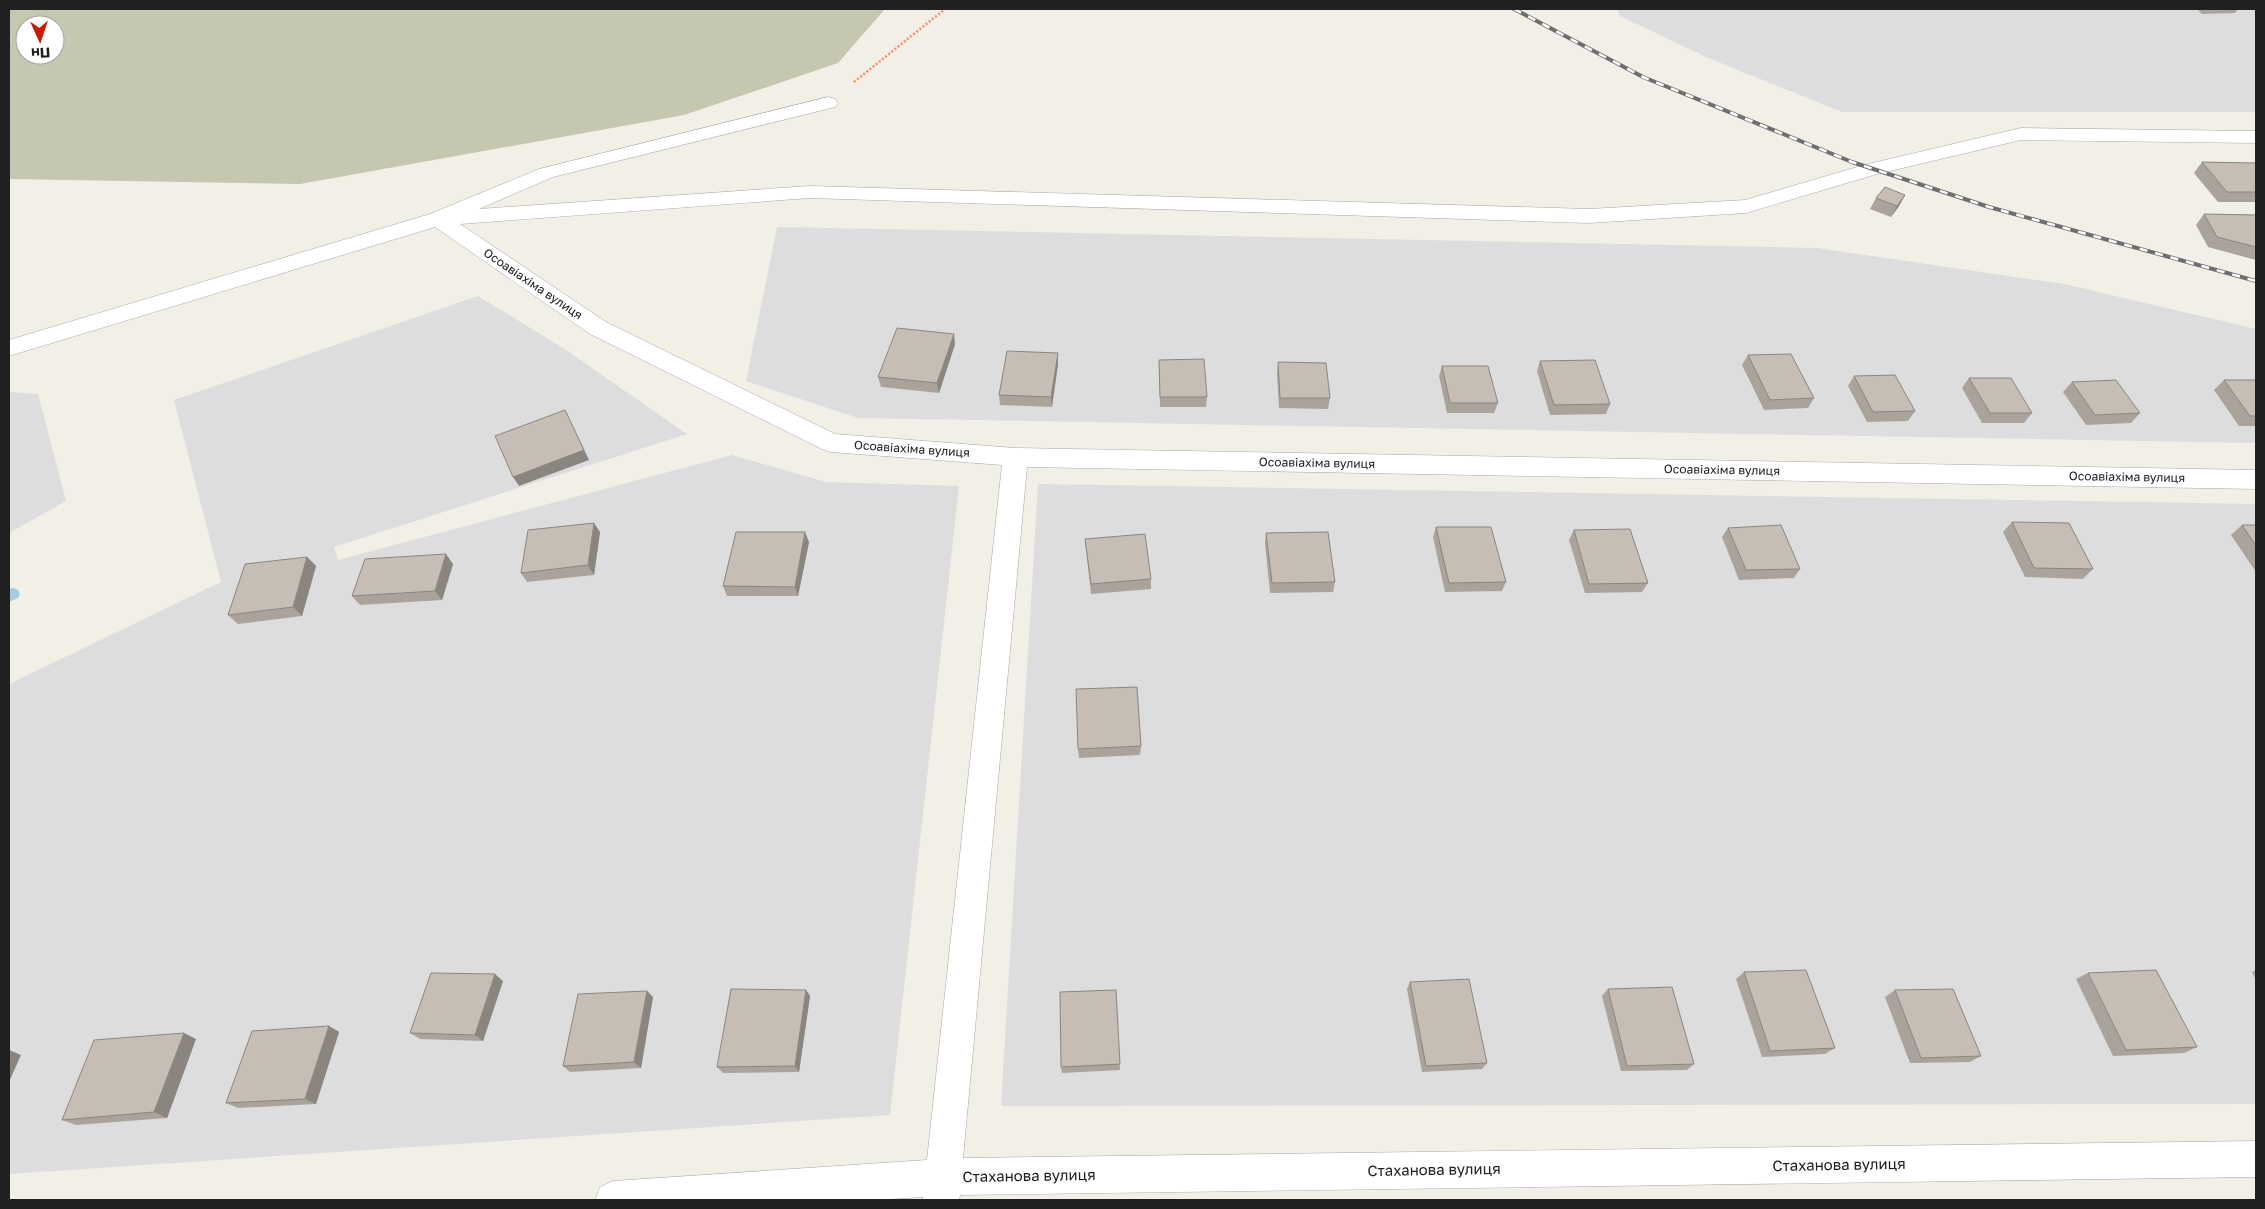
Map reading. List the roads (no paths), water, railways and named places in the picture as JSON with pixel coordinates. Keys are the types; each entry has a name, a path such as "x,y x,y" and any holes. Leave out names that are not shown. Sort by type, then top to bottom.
{"street":[{"path":"9,348 438,219 546,173 828,103"},
{"path":"438,219 810,192 1589,216 1746,206 1871,169 2021,134 2256,136"},
{"name":"Осоавіахіма вулиця","path":"438,219 598,328 832,443 1015,458 2256,479"},
{"path":"943,1189 1015,458"},
{"name":"Стаханова вулиця","path":"613,1200 943,1189 2256,1159"}],"waterway":[{"path":"9,596 13,594"}],"railway":[{"path":"1514,9 1643,77 1852,162 1989,207 2256,281"}]}
